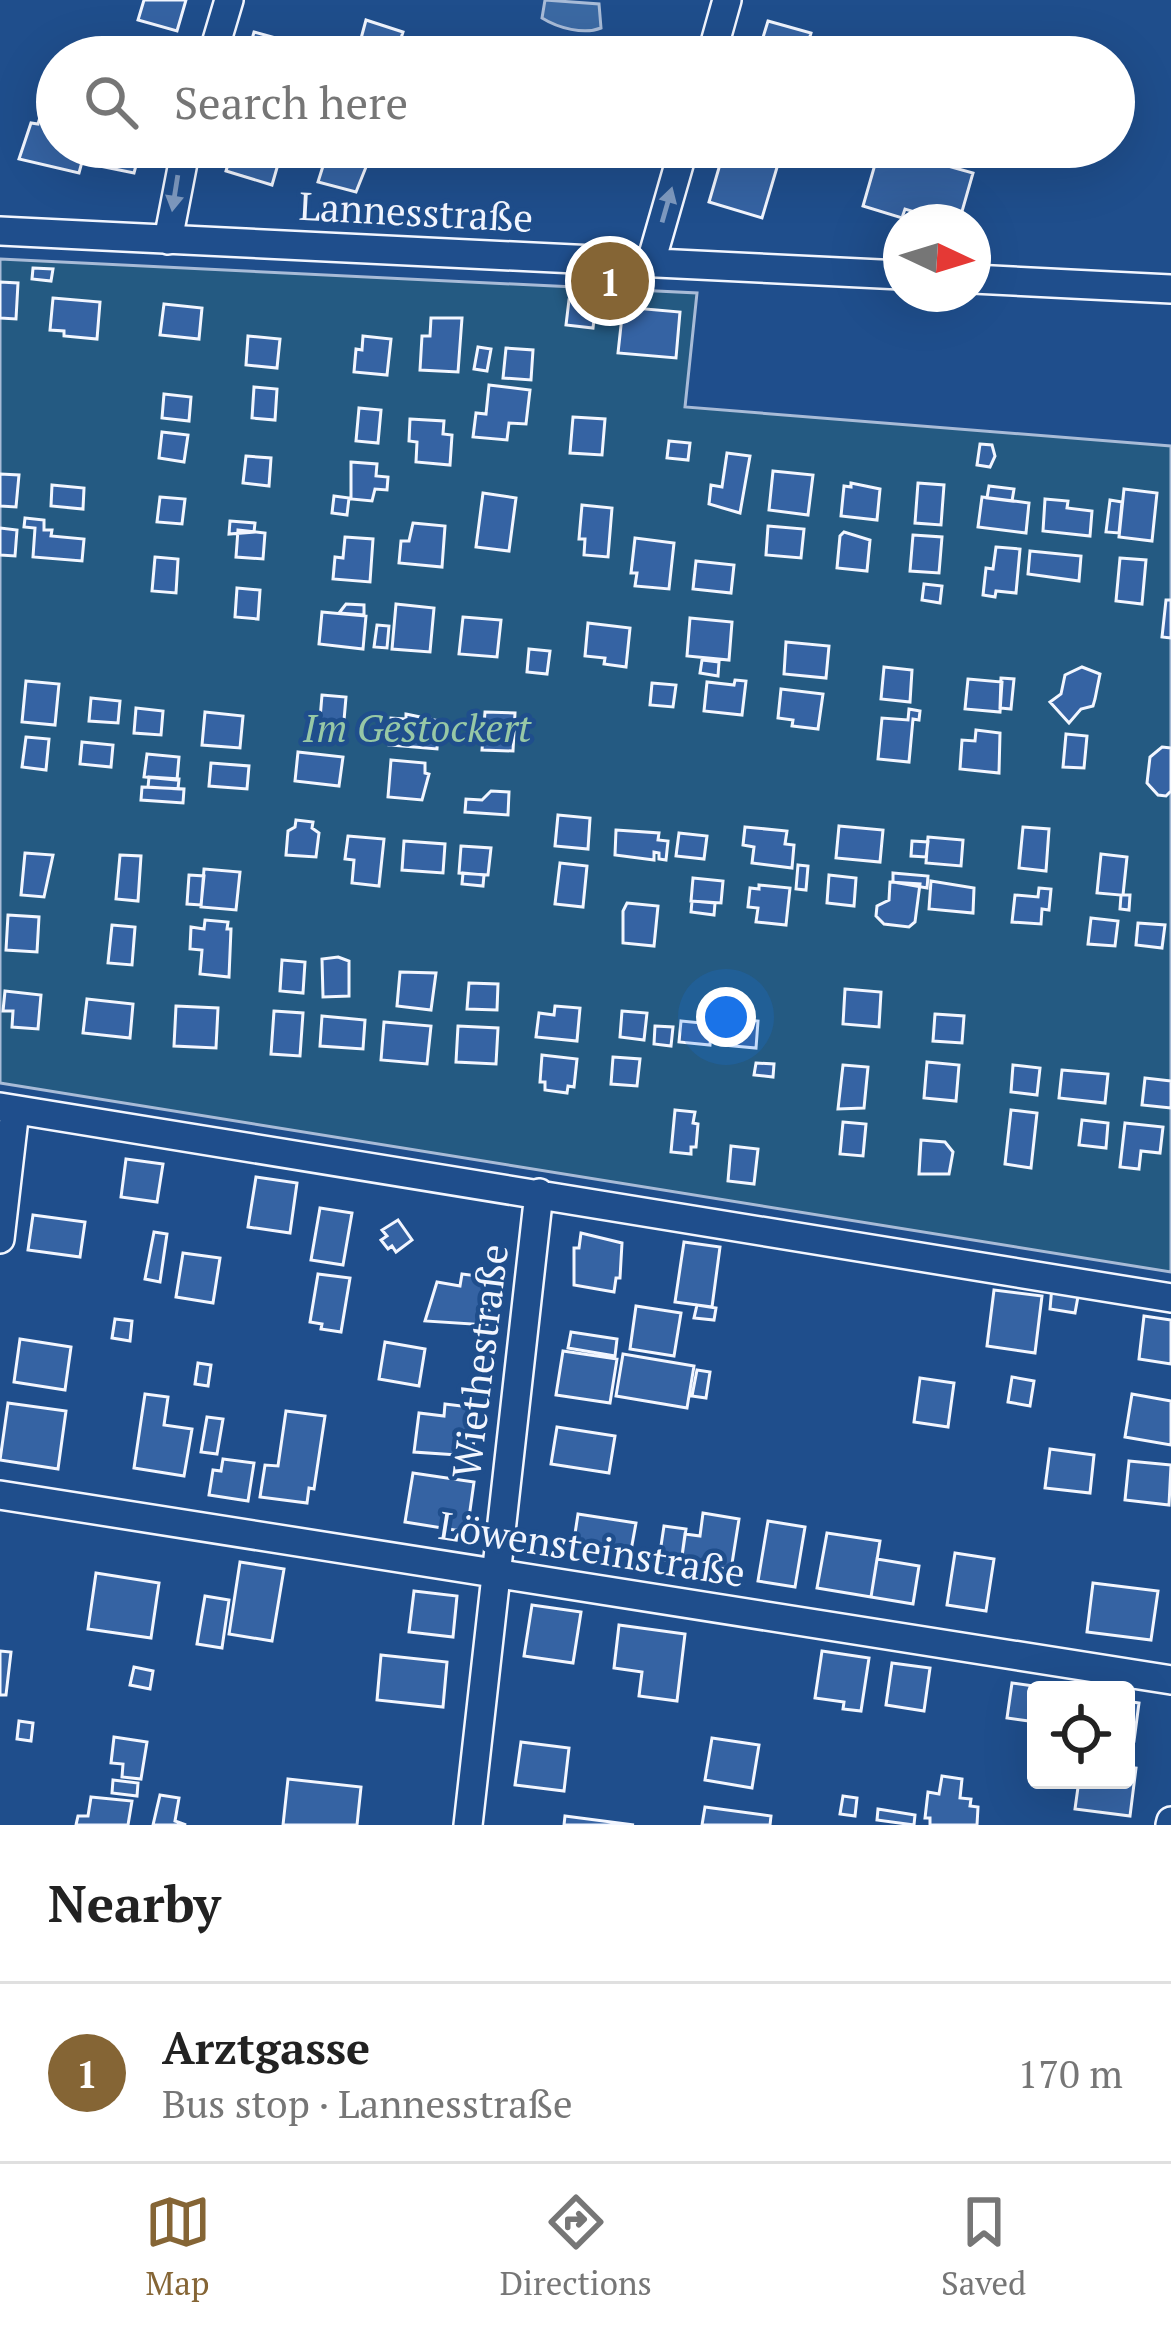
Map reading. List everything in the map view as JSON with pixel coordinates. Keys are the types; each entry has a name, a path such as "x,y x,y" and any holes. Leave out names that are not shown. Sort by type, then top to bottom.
{"street":[{"path":"218,36 229,0"},
{"path":"717,36 728,0"},
{"path":"168,240 182,168"},
{"path":"651,262 678,168"},
{"name":"Lannesstraße","path":"0,231 883,274"},
{"path":"991,280 1171,289"},
{"path":"0,1239 7,1108 1171,1298"},
{"name":"Wiethestraße","path":"468,1825 539,1193"},
{"name":"Löwensteinstraße","path":"0,1496 1171,1679"}],"green space":[{"name":"Im Gestockert","path":"0,259 697,293 685,407 1171,446 1171,1272 0,1083"}],"shaded area":[{"path":"545,0 599,4 601,28 579,31 548,22 542,18"}],"building":[{"path":"144,0 186,0 177,31 138,20"},
{"path":"366,20 403,32 402,36 362,36"},
{"path":"768,21 811,33 810,36 763,36"},
{"path":"31,123 36,124 36,163 19,159"},
{"path":"227,168 277,168 272,185"},
{"path":"322,168 366,168 356,192 318,182"},
{"path":"719,168 777,168 762,218 709,202"},
{"path":"874,168 955,168 973,173 964,204 883,204 883,212 863,206"},
{"path":"33,268 53,269 51,281 32,279"},
{"path":"0,282 18,283 16,319 0,318"},
{"path":"53,298 100,302 97,339 50,330"},
{"path":"569,300 596,303 593,328 566,325"},
{"path":"164,304 202,308 199,339 160,335"},
{"path":"623,307 680,312 676,358 618,353"},
{"path":"431,318 462,318 458,372 420,370 422,336 430,336"},
{"path":"248,336 280,339 277,368 246,365"},
{"path":"363,336 391,339 387,375 354,372 356,349 362,350"},
{"path":"478,347 491,349 487,371 474,369"},
{"path":"506,348 533,350 531,380 503,378"},
{"path":"489,385 530,390 526,424 509,423 507,440 473,437 476,413 486,414"},
{"path":"254,387 277,389 275,420 252,418"},
{"path":"164,394 191,397 189,421 162,418"},
{"path":"359,408 381,410 378,443 356,441"},
{"path":"573,417 605,419 602,455 570,453"},
{"path":"410,419 444,421 443,434 452,435 450,465 416,462 417,442 409,441"},
{"path":"162,432 188,435 184,462 159,458"},
{"path":"669,441 690,443 688,460 667,458"},
{"path":"980,444 992,445 995,456 990,467 977,465"},
{"path":"727,453 750,456 740,513 709,504 711,485 722,487"},
{"path":"246,456 271,458 269,486 243,483"},
{"path":"351,462 377,464 376,476 388,477 387,490 375,489 372,501 351,499"},
{"path":"773,471 813,475 808,515 769,510"},
{"path":"0,474 19,475 16,507 0,506"},
{"path":"851,483 880,489 877,520 841,516 844,486 851,487"},
{"path":"918,483 944,485 941,525 915,523"},
{"path":"52,485 84,488 83,509 51,506"},
{"path":"989,486 1014,489 1012,501 987,498"},
{"path":"1124,489 1157,493 1152,541 1119,537"},
{"path":"483,493 516,498 509,551 476,547"},
{"path":"334,496 349,498 347,515 332,513"},
{"path":"160,497 185,499 182,524 157,522"},
{"path":"982,497 1029,503 1026,533 978,527"},
{"path":"1045,499 1068,501 1067,508 1092,511 1090,536 1043,531"},
{"path":"1110,500 1122,502 1119,533 1106,532"},
{"path":"582,505 612,508 608,557 584,555 585,539 579,539"},
{"path":"25,518 44,520 44,530 52,530 51,536 84,539 82,561 33,557 35,528 24,527"},
{"path":"230,521 255,523 254,532 229,534"},
{"path":"413,523 445,526 442,567 399,563 401,541 409,541"},
{"path":"768,526 804,529 801,558 766,555"},
{"path":"0,528 17,530 15,556 0,555"},
{"path":"238,530 265,533 263,559 236,557"},
{"path":"844,532 870,540 867,571 837,568"},
{"path":"913,535 942,537 939,573 910,571"},
{"path":"345,537 373,539 370,582 333,579 335,557 343,558"},
{"path":"635,538 674,543 669,589 635,586 637,573 631,573"},
{"path":"996,547 1020,549 1016,593 983,595 986,568 993,569"},
{"path":"1030,551 1081,556 1079,581 1028,574"},
{"path":"155,557 178,559 176,593 152,591"},
{"path":"1120,558 1146,560 1142,604 1116,601"},
{"path":"696,561 734,565 731,593 693,589"},
{"path":"924,584 942,586 940,603 922,600"},
{"path":"237,588 260,590 258,619 235,617"},
{"path":"1166,600 1171,600 1171,638 1162,637"},
{"path":"346,604 364,605 364,615 339,613"},
{"path":"396,604 434,608 430,652 392,649"},
{"path":"322,612 366,616 363,649 319,644"},
{"path":"463,617 501,620 497,657 459,654"},
{"path":"690,618 732,622 729,660 687,656"},
{"path":"588,623 630,628 626,667 585,656"},
{"path":"377,625 389,626 387,648 374,647"},
{"path":"786,642 829,646 826,678 784,674"},
{"path":"529,649 550,651 547,674 527,672"},
{"path":"702,660 719,662 718,676 700,673"},
{"path":"884,667 912,670 910,702 881,699"},
{"path":"1082,667 1100,674 1095,699 1093,706 1081,709 1069,723 1050,702 1061,694 1065,675"},
{"path":"1001,678 1014,679 1011,709 1000,708"},
{"path":"968,679 1002,682 1000,712 965,709"},
{"path":"735,680 746,681 742,715 704,711 707,682 734,685"},
{"path":"26,681 59,684 55,725 22,722"},
{"path":"652,683 676,685 673,707 650,705"},
{"path":"781,689 823,694 818,729 792,726 793,720 778,718"},
{"path":"322,695 346,697 343,732 319,731"},
{"path":"91,698 120,701 118,723 89,721"},
{"path":"136,708 163,711 161,735 134,733"},
{"path":"909,709 920,711 919,720 913,719 909,762 878,759 882,718 908,720"},
{"path":"205,712 243,716 240,748 202,745"},
{"path":"485,712 515,713 513,751 482,750"},
{"path":"406,714 439,721 437,749 389,745 391,718 406,719"},
{"path":"976,730 1000,733 999,773 960,769 962,740 975,741"},
{"path":"1066,734 1087,736 1084,768 1063,767"},
{"path":"26,737 49,739 46,770 22,767"},
{"path":"82,742 113,745 111,767 80,764"},
{"path":"1162,747 1171,748 1171,791 1166,796 1158,795 1147,783 1150,757"},
{"path":"298,752 343,757 339,786 295,781"},
{"path":"147,754 179,757 177,780 144,777"},
{"path":"391,760 425,763 429,774 422,800 388,797"},
{"path":"211,763 249,766 247,789 209,786"},
{"path":"149,777 179,779 178,789 148,787"},
{"path":"142,787 184,789 183,803 141,800"},
{"path":"491,791 509,792 508,815 465,812 466,799 482,800"},
{"path":"558,815 590,818 588,849 555,846"},
{"path":"296,820 313,822 312,828 319,833 316,857 286,855 288,831"},
{"path":"839,826 883,830 880,862 836,858"},
{"path":"745,827 787,831 785,844 794,845 792,868 752,863 754,847 743,845"},
{"path":"1023,827 1049,829 1046,871 1019,868"},
{"path":"616,830 659,833 658,840 668,841 666,860 654,852 654,860 615,855"},
{"path":"679,833 707,836 704,859 676,856"},
{"path":"348,836 384,839 379,886 352,883 354,860 345,859"},
{"path":"928,837 963,840 961,866 926,863"},
{"path":"404,841 445,844 443,873 402,870"},
{"path":"912,841 928,842 926,857 911,856"},
{"path":"461,846 491,848 488,875 459,873"},
{"path":"25,853 53,855 44,897 21,895"},
{"path":"1101,854 1127,857 1123,895 1130,895 1129,910 1120,909 1121,895 1097,893"},
{"path":"120,855 141,856 138,901 116,899"},
{"path":"560,863 587,866 583,907 555,904"},
{"path":"798,865 808,866 806,890 796,889"},
{"path":"204,869 240,872 236,910 201,907"},
{"path":"463,873 484,875 483,886 462,884"},
{"path":"893,873 928,876 927,888 893,882"},
{"path":"189,875 204,876 201,905 187,904"},
{"path":"829,875 856,878 854,906 827,903"},
{"path":"693,878 723,881 721,903 691,901"},
{"path":"931,881 974,888 973,913 929,909"},
{"path":"890,882 920,884 915,922 909,927 884,924 876,916 877,906 889,900"},
{"path":"759,885 790,888 786,925 756,922 758,908 748,907 750,888 759,889"},
{"path":"1039,888 1051,889 1049,910 1042,909 1041,924 1012,922 1015,895 1038,897"},
{"path":"692,901 715,903 714,915 691,912"},
{"path":"627,903 658,906 654,946 623,943"},
{"path":"8,915 39,917 37,952 6,950"},
{"path":"1091,918 1118,921 1115,946 1088,944"},
{"path":"205,920 228,922 227,929 231,929 229,977 200,974 202,950 190,949 191,927 204,929"},
{"path":"1138,923 1165,925 1162,948 1136,945"},
{"path":"112,925 135,927 132,965 108,963"},
{"path":"322,959 349,961 349,996 323,997"},
{"path":"282,960 305,962 303,993 280,991"},
{"path":"400,972 436,973 431,1010 397,1006"},
{"path":"469,983 498,984 497,1010 467,1009"},
{"path":"845,989 881,992 879,1027 843,1024"},
{"path":"5,991 41,995 38,1029 12,1027 13,1011 3,1011"},
{"path":"87,999 133,1004 130,1038 83,1033"},
{"path":"176,1006 218,1008 216,1048 174,1046"},
{"path":"555,1006 580,1008 577,1041 536,1037 539,1013 554,1015"},
{"path":"274,1011 303,1013 300,1056 271,1054"},
{"path":"622,1011 647,1013 644,1040 620,1037"},
{"path":"935,1014 964,1016 962,1043 933,1041"},
{"path":"322,1016 365,1020 363,1049 320,1046"},
{"path":"725,1018 758,1021 756,1048 722,1045"},
{"path":"681,1021 712,1024 710,1045 679,1042"},
{"path":"384,1022 431,1026 427,1064 381,1060"},
{"path":"458,1026 498,1028 496,1064 456,1062"},
{"path":"655,1026 673,1027 671,1046 654,1044"},
{"path":"542,1055 577,1059 574,1087 568,1086 567,1093 545,1090 545,1082 540,1082"},
{"path":"613,1057 640,1059 637,1086 611,1084"},
{"path":"927,1062 959,1065 956,1101 924,1098"},
{"path":"756,1063 774,1064 773,1077 754,1075"},
{"path":"843,1065 868,1067 864,1108 838,1109"},
{"path":"1013,1065 1040,1068 1037,1095 1011,1092"},
{"path":"1062,1070 1108,1074 1105,1103 1059,1098"},
{"path":"1145,1078 1171,1081 1171,1108 1142,1105"},
{"path":"675,1110 695,1112 696,1147 691,1147 691,1154 671,1152"},
{"path":"1011,1110 1037,1113 1031,1168 1005,1164"},
{"path":"1082,1120 1108,1123 1106,1148 1079,1145"},
{"path":"843,1122 866,1124 863,1156 840,1154"},
{"path":"1125,1123 1163,1127 1160,1153 1141,1151 1139,1169 1120,1167"},
{"path":"921,1140 945,1142 953,1152 949,1174 919,1174"},
{"path":"731,1146 758,1149 754,1184 728,1181"},
{"path":"126,1159 163,1164 157,1202 121,1197"},
{"path":"256,1177 297,1183 290,1233 248,1227"},
{"path":"320,1208 352,1213 343,1265 311,1260"},
{"path":"33,1215 85,1222 80,1257 28,1250"},
{"path":"398,1220 412,1240 396,1252 381,1240 387,1236 382,1230"},
{"path":"154,1232 167,1234 160,1282 145,1279"},
{"path":"581,1233 622,1243 620,1278 616,1278 614,1292 574,1285 574,1248 579,1248"},
{"path":"684,1242 720,1247 712,1307 675,1302"},
{"path":"183,1253 220,1258 213,1303 176,1297"},
{"path":"318,1274 350,1278 341,1332 310,1322"},
{"path":"462,1274 494,1278 487,1325 425,1321 437,1282 460,1286"},
{"path":"1052,1286 1079,1291 1075,1313 1050,1309"},
{"path":"994,1290 1042,1296 1035,1353 987,1346"},
{"path":"697,1305 716,1308 714,1320 694,1318"},
{"path":"636,1306 681,1313 674,1356 630,1349"},
{"path":"1144,1316 1171,1320 1171,1364 1139,1359"},
{"path":"115,1319 132,1321 130,1341 112,1338"},
{"path":"571,1332 617,1339 615,1356 568,1348"},
{"path":"20,1339 71,1347 65,1390 14,1382"},
{"path":"385,1342 425,1349 419,1386 379,1379"},
{"path":"563,1351 617,1359 610,1403 556,1395"},
{"path":"623,1354 694,1366 687,1408 616,1396"},
{"path":"198,1363 211,1365 208,1386 195,1384"},
{"path":"697,1370 710,1372 706,1398 692,1396"},
{"path":"1012,1377 1034,1381 1030,1406 1008,1402"},
{"path":"920,1378 954,1383 948,1427 914,1422"},
{"path":"145,1394 168,1397 164,1425 192,1429 184,1476 134,1468"},
{"path":"1132,1394 1171,1401 1171,1445 1125,1437"},
{"path":"8,1403 66,1411 58,1469 0,1460"},
{"path":"445,1404 478,1408 472,1456 414,1452 419,1413 444,1416"},
{"path":"286,1411 325,1416 314,1489 309,1488 307,1503 260,1497 265,1465 278,1466"},
{"path":"207,1417 223,1419 217,1454 201,1452"},
{"path":"557,1427 615,1436 609,1473 551,1464"},
{"path":"1050,1449 1094,1455 1090,1493 1045,1488"},
{"path":"223,1459 254,1463 248,1501 209,1495 213,1470 221,1471"},
{"path":"1129,1461 1171,1465 1169,1505 1125,1500"},
{"path":"413,1473 474,1482 467,1532 405,1522"},
{"path":"703,1513 739,1519 731,1570 681,1563 685,1534 700,1536"},
{"path":"578,1514 636,1523 630,1556 573,1547"},
{"path":"768,1521 805,1527 795,1587 758,1581"},
{"path":"664,1526 686,1529 681,1563 659,1559"},
{"path":"827,1533 880,1541 871,1597 817,1588"},
{"path":"955,1553 994,1559 986,1611 947,1605"},
{"path":"877,1559 919,1566 913,1604 871,1597"},
{"path":"240,1562 284,1569 272,1641 229,1634"},
{"path":"96,1573 159,1583 151,1638 88,1629"},
{"path":"1093,1583 1158,1591 1151,1640 1087,1632"},
{"path":"414,1591 457,1596 453,1637 409,1632"},
{"path":"205,1596 229,1600 222,1648 197,1644"},
{"path":"532,1605 581,1612 573,1663 524,1656"},
{"path":"619,1625 685,1634 677,1701 639,1696 642,1672 614,1668"},
{"path":"0,1651 11,1652 6,1695 0,1695"},
{"path":"822,1651 869,1658 861,1711 843,1709 844,1702 815,1698"},
{"path":"381,1655 447,1662 443,1707 377,1700"},
{"path":"892,1663 930,1668 924,1711 886,1705"},
{"path":"134,1667 153,1671 150,1689 130,1685"},
{"path":"1012,1683 1027,1685 1027,1721 1007,1718"},
{"path":"19,1721 33,1723 31,1741 17,1739"},
{"path":"114,1737 147,1742 141,1779 122,1777 123,1764 111,1763"},
{"path":"712,1738 759,1745 752,1788 705,1780"},
{"path":"521,1742 569,1748 564,1791 515,1785"},
{"path":"942,1776 962,1779 960,1798 971,1799 970,1806 978,1807 977,1825 930,1825 930,1818 925,1818 928,1792 939,1794"},
{"path":"288,1779 361,1787 357,1825 283,1825"},
{"path":"113,1780 138,1783 137,1796 112,1793"},
{"path":"1078,1789 1133,1789 1130,1816 1075,1809"},
{"path":"160,1795 179,1798 175,1821 186,1825 153,1825"},
{"path":"843,1796 857,1798 855,1816 840,1814"},
{"path":"91,1797 132,1801 128,1825 76,1825 78,1816 88,1816"},
{"path":"705,1807 771,1816 770,1825 702,1825"},
{"path":"878,1809 915,1815 914,1825 877,1820"},
{"path":"565,1816 634,1825 564,1825"}],"place":[{"name":"Arztgasse","path":"610,281"}]}
